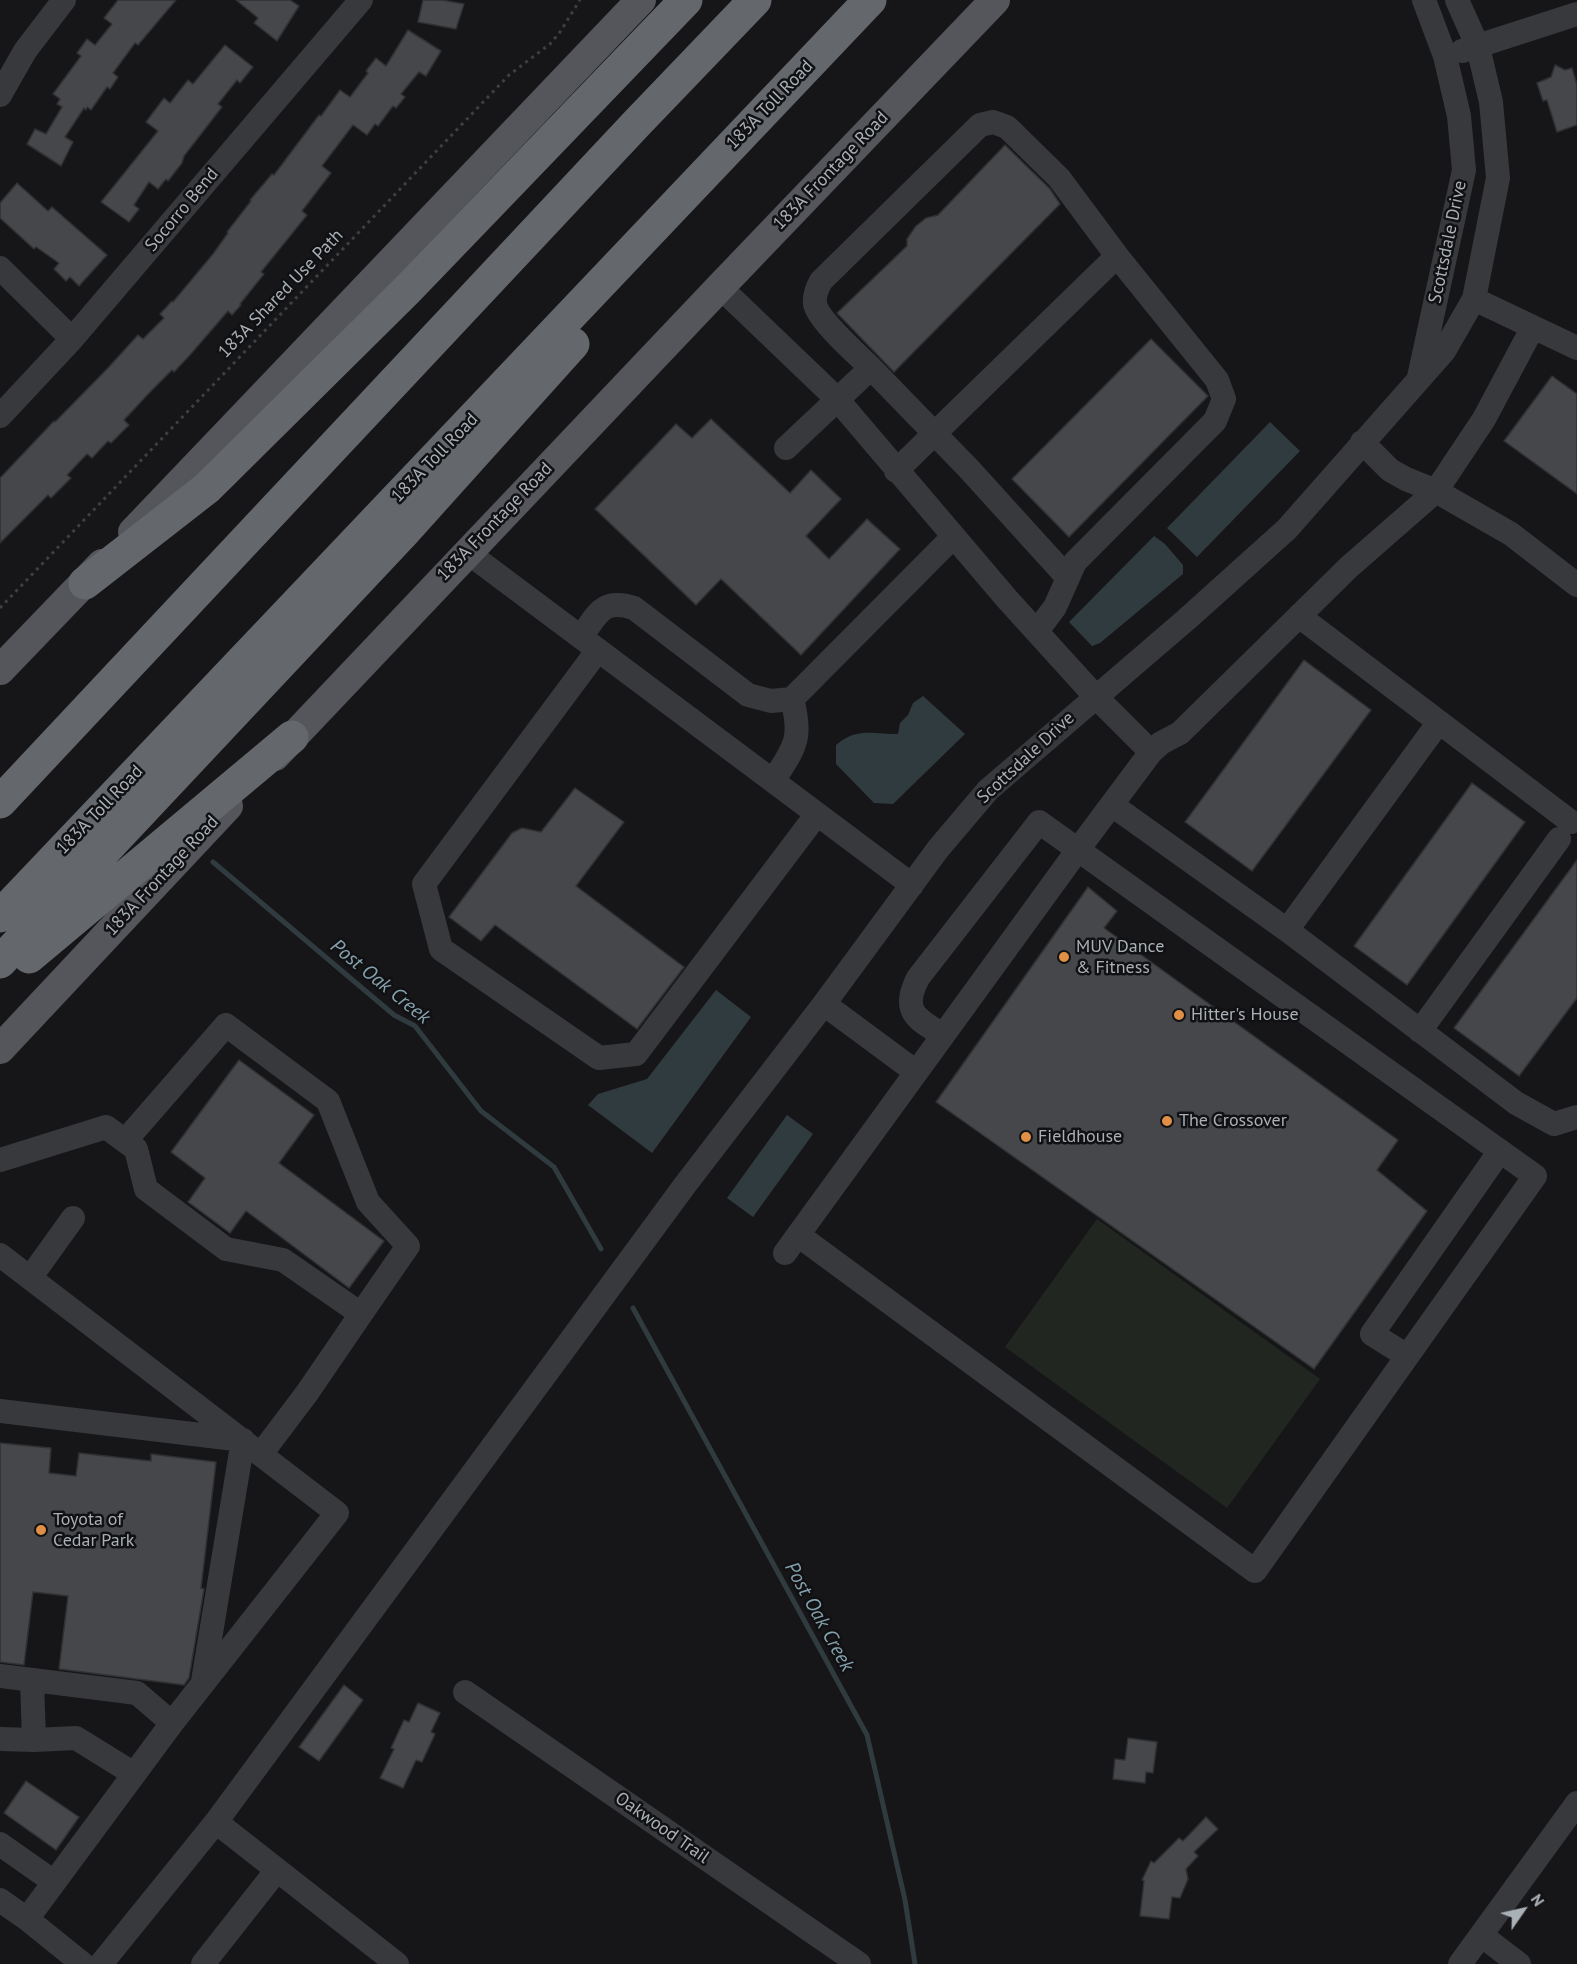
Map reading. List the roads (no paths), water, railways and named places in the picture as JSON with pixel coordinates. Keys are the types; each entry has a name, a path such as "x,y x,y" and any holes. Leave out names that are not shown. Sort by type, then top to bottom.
{"highway":[{"path":"85,583 207,488 415,281 686,0"},
{"path":"0,802 755,0"},
{"name":"183A Toll Road","path":"0,916 870,0"},
{"path":"0,962 404,532 717,184 793,81"},
{"path":"0,982 292,737"}],"main road":[{"path":"0,670 641,0"},
{"name":"183A Frontage Road","path":"0,1049 467,552 995,0"}],"street":[{"path":"0,95 25,51 64,0"},
{"name":"Socorro Bend","path":"0,416 72,339 361,0"},
{"name":"Scottsdale Drive","path":"1419,379 1464,170 1459,117 1445,56 1425,0"},
{"name":"Scottsdale Drive","path":"100,1964 216,1822 685,1185 824,1004 938,849 988,790 1187,619 1287,529 1444,351 1474,299 1498,178 1491,102 1478,47 1457,0"},
{"path":"1445,56 1577,14"},
{"path":"1036,631 1055,607 1075,562 1215,421 1224,399 1217,380 1117,256 1059,178 1007,128 993,122 981,125 821,281 815,292 815,305 825,321 936,435 1067,576"},
{"path":"896,471 936,435 1117,256"},
{"path":"0,268 72,339"},
{"path":"720,287 837,399 1007,600 1095,696 1152,752"},
{"path":"1474,299 1577,348"},
{"path":"943,1035 919,1020 910,1007 910,994 918,978 1039,822 1077,851 1535,1176 1255,1571 792,1244 1077,851 1152,752 1161,743 1180,732 1349,567 1436,491 1484,419 1533,327"},
{"path":"786,447 871,368"},
{"path":"1362,442 1390,470 1436,491 1511,534 1577,585"},
{"path":"817,814 636,1053 599,1058 441,949 424,884 589,643 601,610 618,603 634,608 748,695 771,701 792,699 953,537"},
{"path":"467,552 912,885"},
{"path":"1299,616 1439,722 1571,832 1420,1031"},
{"path":"773,781 795,746 797,720 792,699"},
{"path":"1287,930 1439,722"},
{"path":"1112,805 1287,930 1515,1103 1554,1124 1577,1117"},
{"path":"824,1004 916,1072"},
{"path":"125,1141 225,1025 328,1101 368,1202 408,1246 307,1393 252,1447 202,1685"},
{"path":"0,1160 106,1127 136,1149 146,1189 216,1242 226,1249 283,1260 361,1314"},
{"path":"1407,1356 1372,1334 1500,1151"},
{"path":"30,1278 73,1218"},
{"path":"0,1256 337,1513 172,1723 27,1919"},
{"path":"0,1411 252,1447"},
{"path":"0,1676 136,1693 172,1723"},
{"path":"32,1680 34,1740"},
{"name":"Oakwood Trail","path":"465,1692 859,1964"},
{"path":"0,1739 76,1738 134,1774"},
{"path":"1460,1964 1577,1803"},
{"path":"216,1822 397,1964"},
{"path":"0,1844 54,1882"},
{"path":"203,1964 277,1870"},
{"path":"0,1900 83,1964"},
{"path":"1481,1935 1519,1964"}],"waterway":[{"name":"Post Oak Creek","path":"213,862 394,1015 415,1026 481,1111 554,1167 601,1249"},
{"name":"Post Oak Creek","path":"633,1308 867,1735 905,1900 915,1964"}],"place":[{"name":"MUV Dance & Fitness","path":"1064,957"},
{"name":"Hitter's House","path":"1179,1015"},
{"name":"The Crossover","path":"1167,1121"},
{"name":"Fieldhouse","path":"1026,1137"},
{"name":"Toyota of Cedar Park","path":"41,1530"}]}
